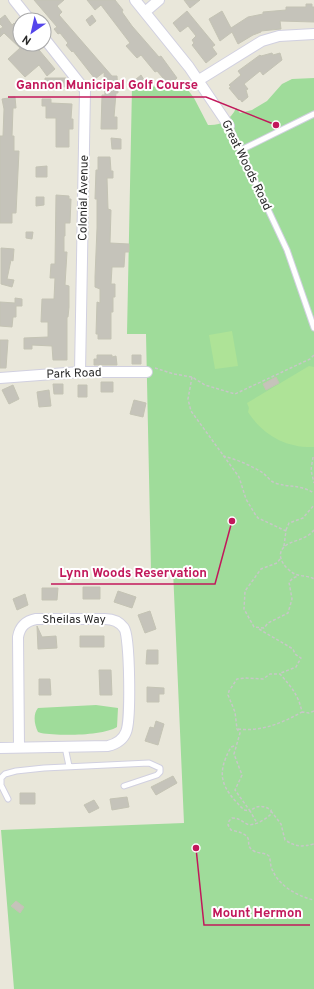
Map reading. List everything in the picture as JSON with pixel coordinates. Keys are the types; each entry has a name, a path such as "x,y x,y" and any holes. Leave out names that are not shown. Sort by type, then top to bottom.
{"street":[{"path":"14,0 24,12"},
{"name":"Great Woods Road","path":"135,0 199,80 229,126"},
{"path":"145,12 159,0"},
{"path":"199,80 262,41 279,36 314,34"},
{"name":"Colonial Avenue","path":"52,48 85,90 80,372"},
{"name":"Park Road","path":"0,378 80,372 147,372"},
{"name":"Sheilas Way","path":"0,748 19,748 65,747 112,745 120,741 127,729 127,636 124,627 114,620 36,619 27,622 21,627 18,637 19,748"}],"lane":[{"path":"241,150 314,114"},
{"name":"Great Woods Road","path":"229,126 287,250 314,328"},
{"path":"65,747 69,766"},
{"path":"8,799 1,785 1,778 5,774 16,771 69,766 149,763 160,768 160,772 157,775 124,786"}],"path":[{"path":"147,372 147,369 155,368 174,374 192,377 205,385 235,394 310,359 314,355"},
{"path":"192,377 188,399 191,411 239,477 246,499 258,518 286,531"},
{"path":"223,456 235,459 264,474 274,483 289,486 297,485 314,493"},
{"path":"313,457 311,470 314,483"},
{"path":"314,505 303,518 289,523 286,531 284,546 280,553 280,559 291,572 298,576 314,579"},
{"path":"284,546 310,535 314,530"},
{"path":"280,559 277,563 261,569 245,591 244,609 254,627 293,649 295,654 301,658 296,667 280,674 270,674 263,679 245,678 234,682 228,695 235,712 236,729 240,733 239,741 235,746 231,747 228,753 222,772 222,779 230,796 244,810 250,811 256,806 271,810 281,824 285,840 294,846 302,847 314,844"},
{"path":"259,629 264,628 268,623 288,613 292,599 289,582 298,576"},
{"path":"280,674 292,686 298,695 302,712"},
{"path":"236,729 259,729 286,721 302,712 309,713 314,711"},
{"path":"235,746 234,754 242,775 235,790 257,823"},
{"path":"271,810 271,814 257,823 248,824 240,818 232,818 228,824 231,830 243,832 247,835 250,848 255,852 269,856 272,871 286,887 301,897 314,900"}],"green space":[{"path":"314,78 314,989 14,989 1,830 184,823 173,570 151,570 146,334 127,334 132,87 185,86 194,98 208,125 212,125 221,123 228,119 236,108 240,113 252,110 267,101 282,84 292,79"},
{"path":"232,331 238,366 215,369 209,335"},
{"path":"309,366 314,367 314,447 304,447 285,442 268,433 248,412 249,408 247,403"},
{"path":"96,705 118,708 117,727 91,734 58,735 38,732 35,716 38,708"}],"building":[{"path":"34,0 64,0 57,6 62,12 59,15 112,76 117,76 118,93 116,93 114,117 117,117 117,129 101,129 102,95 105,95 104,72 95,79 73,51 72,52 66,45 68,43 60,33 58,34 54,29 57,27 52,21 52,12 44,12"},
{"path":"87,0 115,0 123,10 122,12 132,26 159,57 161,56 177,78 169,85 157,71 155,72 141,55 137,58 126,46 130,43 101,5 95,10"},
{"path":"184,0 200,0 190,8"},
{"path":"306,4 312,4 312,7 314,7 314,22 280,21 281,29 261,31 238,44 232,32 220,41 209,19 222,11 231,28 248,17 263,14 263,12 286,10 286,7 306,7"},
{"path":"187,11 215,45 212,47 217,54 206,63 192,45 194,43 192,40 196,36 188,26 180,32 173,23"},
{"path":"5,15 12,25 12,40 4,33 0,37 0,29 3,27 0,24 0,19"},
{"path":"92,15 96,21 90,26 86,20"},
{"path":"16,52 41,52 55,69 47,76 39,65 25,77 8,59"},
{"path":"272,53 273,55 280,53 282,60 263,75 260,71 244,84 248,89 246,90 248,97 242,102 229,88 231,87 229,85 241,75 238,71 260,55"},
{"path":"141,75 146,83 139,86 135,80"},
{"path":"45,78 66,78 68,87 45,86"},
{"path":"15,97 16,108 13,108 12,136 14,136 14,151 19,151 16,213 12,213 12,223 0,223 0,136 3,136 4,109 2,99"},
{"path":"42,99 51,99 51,103 72,104 71,119 73,119 73,129 69,129 69,147 56,147 56,118 46,118 46,106 42,106"},
{"path":"111,138 121,139 121,149 112,149"},
{"path":"98,157 110,157 111,171 113,171 113,178 107,178 108,209 111,210 110,243 129,244 129,252 125,252 124,267 112,267 111,284 115,284 115,297 113,297 113,312 111,312 111,339 98,339 98,334 96,334 97,302 100,303 100,289 95,287 97,199 95,199"},
{"path":"47,166 47,177 36,177 36,167"},
{"path":"56,195 69,196 69,199 71,199 70,223 65,223 64,236 64,252 67,252 65,285 69,286 67,360 53,360 52,346 32,345 32,349 24,349 24,338 48,337 48,322 41,322 42,299 54,299 55,278 50,278 51,264 55,264"},
{"path":"36,197 44,197 44,205 36,206"},
{"path":"26,232 33,232 32,239 26,238"},
{"path":"1,248 14,249 13,261 11,260 7,279 14,280 12,287 1,284"},
{"path":"15,298 22,299 22,306 16,306 16,317 13,317 12,327 0,326 0,302 15,303"},
{"path":"0,340 8,340 6,368 0,368"},
{"path":"97,355 112,355 112,357 116,356 117,365 94,365 94,359 97,359"},
{"path":"132,355 141,355 141,364 132,364"},
{"path":"276,377 279,383 266,390 263,384"},
{"path":"101,382 113,382 113,392 101,392"},
{"path":"53,384 63,384 63,394 54,394"},
{"path":"13,385 19,399 9,404 2,390"},
{"path":"78,385 87,385 87,397 78,397"},
{"path":"49,390 51,406 39,407 37,392"},
{"path":"134,400 146,403 143,417 130,414"},
{"path":"83,587 100,587 100,599 83,599"},
{"path":"42,588 58,588 57,600 42,600"},
{"path":"118,591 136,597 132,608 114,602"},
{"path":"25,594 28,605 17,610 13,599"},
{"path":"150,611 156,629 145,633 138,615"},
{"path":"37,626 42,637 56,636 57,648 38,649"},
{"path":"80,636 104,636 104,647 80,647"},
{"path":"147,650 158,650 158,664 146,664"},
{"path":"99,670 111,670 112,695 100,695"},
{"path":"39,679 50,679 51,695 39,695"},
{"path":"147,687 164,688 164,694 159,694 159,702 147,702"},
{"path":"156,721 164,724 158,745 145,741 150,727 154,728"},
{"path":"173,776 177,783 156,795 151,787"},
{"path":"20,793 35,793 35,804 20,804"},
{"path":"127,797 129,807 112,810 110,799"},
{"path":"94,800 99,808 89,813 84,805"},
{"path":"16,901 24,907 20,913 11,906"}],"place":[{"name":"Gannon Municipal Golf Course","path":"276,125"},
{"name":"Lynn Woods Reservation","path":"232,521"},
{"name":"Mount Hermon","path":"196,848"}]}
